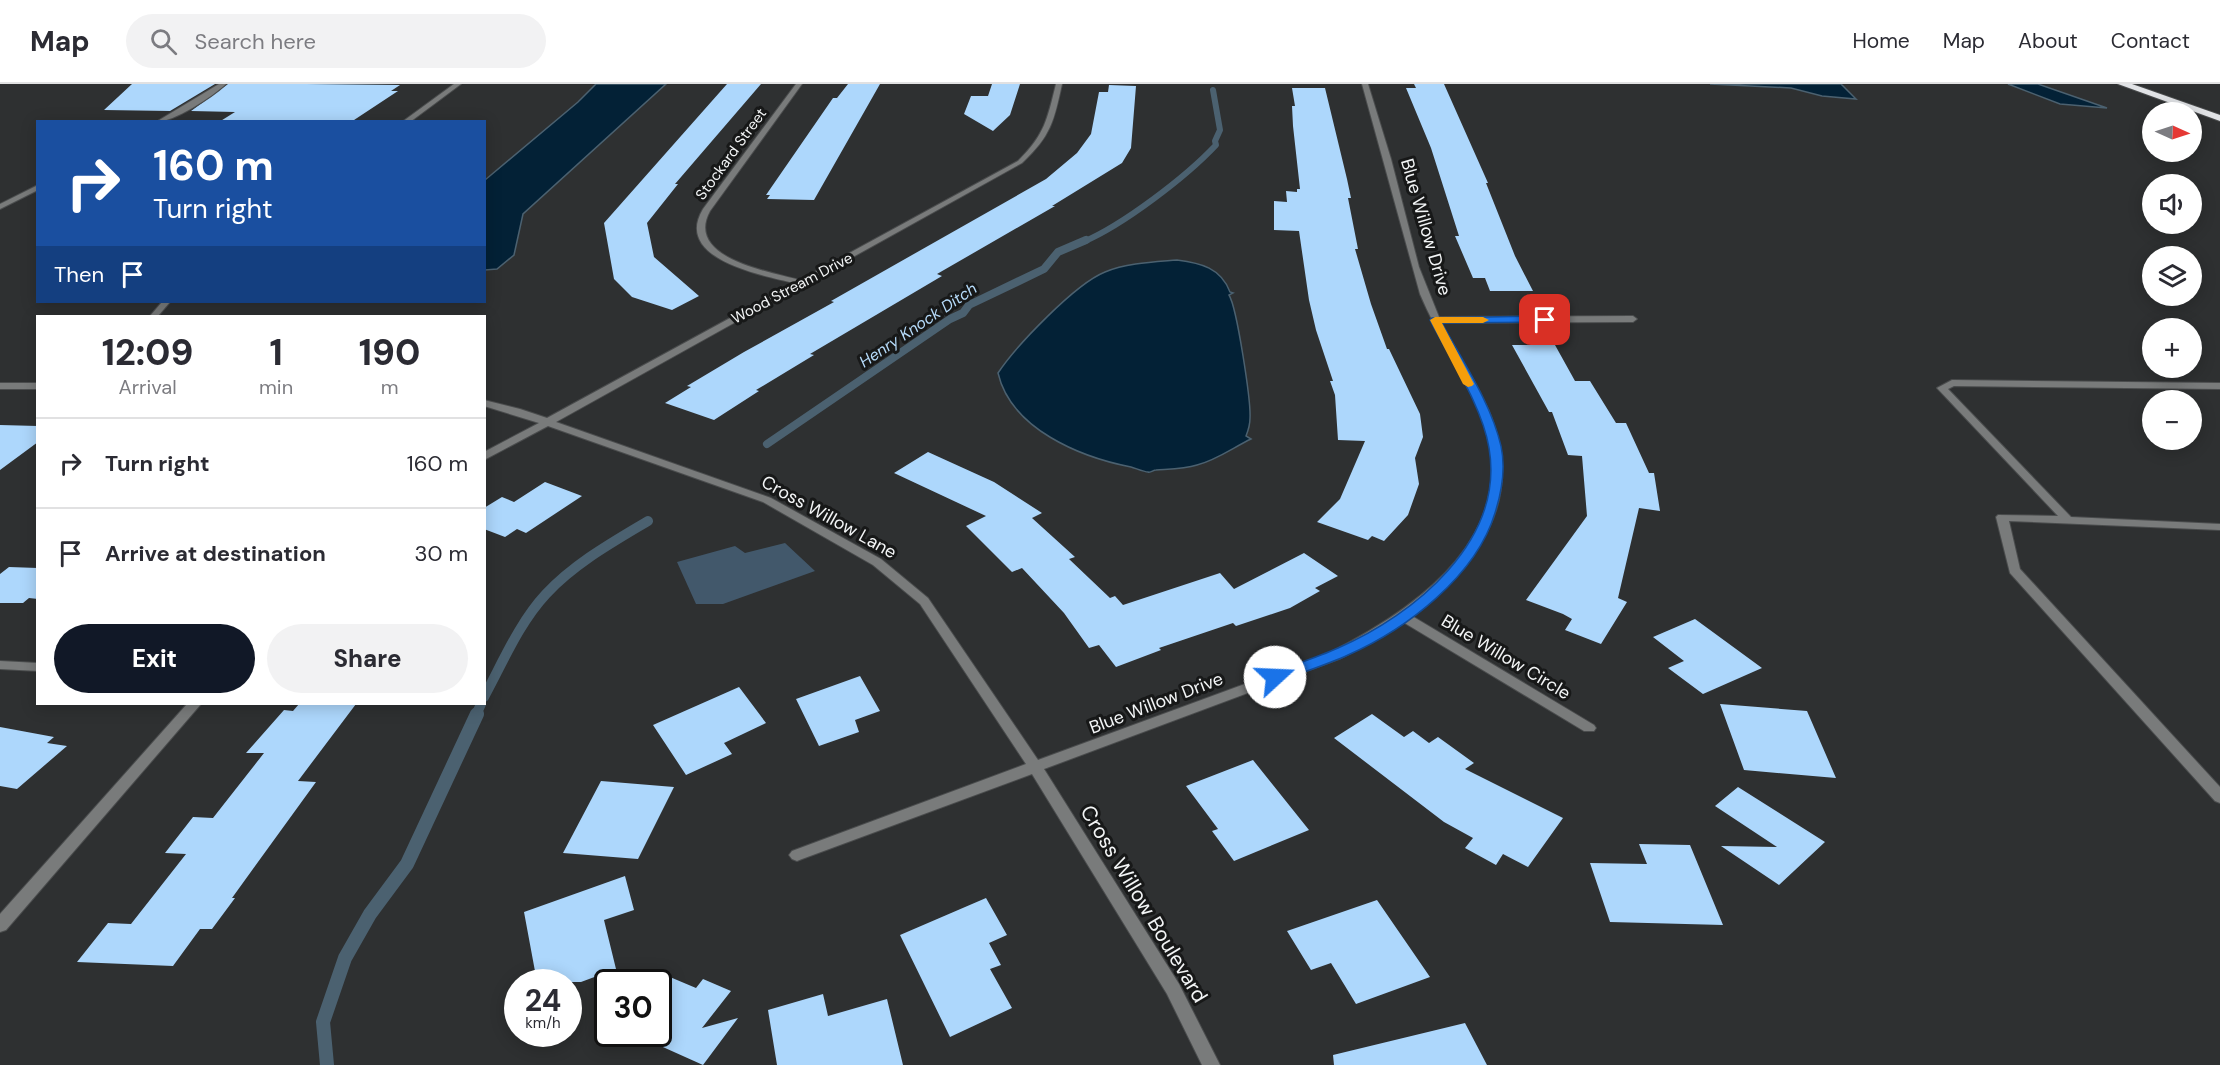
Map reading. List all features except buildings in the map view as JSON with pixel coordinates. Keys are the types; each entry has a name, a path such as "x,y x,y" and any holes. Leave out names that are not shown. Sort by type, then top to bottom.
{"highway":[{"path":"2123,84 2220,118"}],"street":[{"path":"163,120 223,84"},
{"path":"408,120 458,84"},
{"name":"Stockard Street","path":"799,84 705,211 699,231 708,247 724,258 752,269 804,283"},
{"name":"Wood Stream Drive","path":"486,456 804,283 1020,162 1035,151 1047,134 1059,84"},
{"name":"Blue Willow Drive","path":"797,855 1334,656 1404,617 1442,586 1466,559 1484,531 1496,491 1497,460 1485,415 1435,320 1423,292 1365,84"},
{"path":"0,207 36,188"},
{"path":"155,315 165,303"},
{"path":"1435,320 1633,319"},
{"path":"2068,520 1942,388 1952,382 2220,386"},
{"path":"0,386 36,386"},
{"name":"Cross Willow Lane","path":"486,404 767,500 863,553 892,572 924,601 938,619 1036,768"},
{"path":"2220,527 2002,517 2014,570 2220,797"},
{"name":"Blue Willow Circle","path":"1404,617 1589,728"},
{"path":"0,665 36,667"},
{"path":"0,925 193,705"},
{"name":"Cross Willow Boulevard","path":"1036,768 1173,989 1210,1065"}],"shaded area":[{"path":"596,84 666,84 523,214 514,255 497,269 486,270 486,179 578,102"},
{"path":"1710,84 1841,84 1856,99 1822,96 1791,88"},
{"path":"2008,84 2038,84 2107,108 2060,104"},
{"path":"1177,260 1202,265 1216,272 1233,293 1229,295 1239,335 1250,408 1250,423 1246,436 1251,439 1204,463 1149,472 1070,448 1032,425 1005,393 998,373 1018,348 1063,302 1078,289 1105,272 1141,263"},
{"path":"785,543 815,571 723,604 696,604 677,562 735,546 745,553"}],"waterway":[{"name":"Henry Knock Ditch","path":"1083,242 1116,224 1153,199 1216,145 1215,141 1220,130 1213,90"},
{"name":"Henry Knock Ditch","path":"767,444 950,319 963,313 969,305 1044,269 1058,252 1086,240"},
{"name":"Henry Knock Ditch","path":"486,693 520,630 546,594 569,572 648,521"},
{"name":"Henry Knock Ditch","path":"476,715 481,705"},
{"name":"Henry Knock Ditch","path":"327,1065 323,1022 345,958 370,914 407,864 477,714"}],"slow traffic":[{"path":"1468,384 1435,320 1483,320"}],"route":[{"path":"1275,677 1345,651 1404,617 1442,586 1466,559 1469,551 1484,531 1496,491 1495,447 1485,415 1435,320 1545,320"}]}
